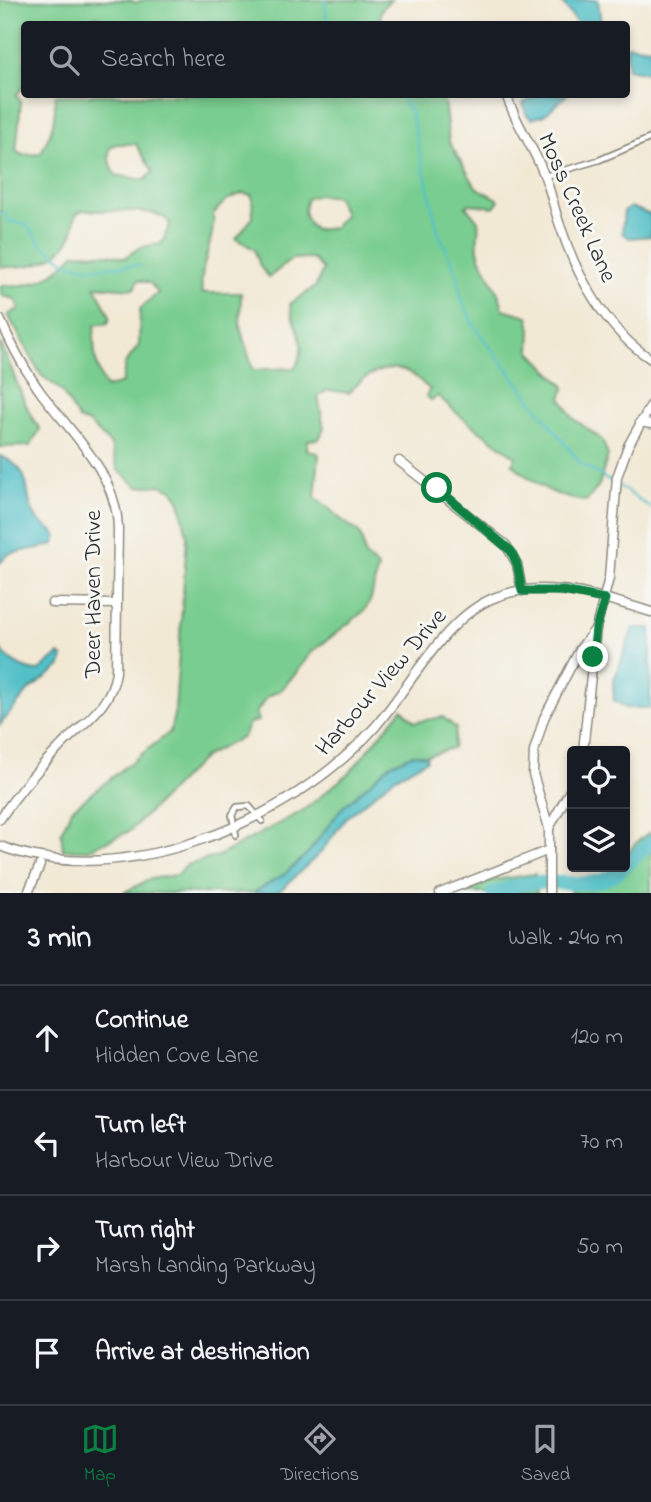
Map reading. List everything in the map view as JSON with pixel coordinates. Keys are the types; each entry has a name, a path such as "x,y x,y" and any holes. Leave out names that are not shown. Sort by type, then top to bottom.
{"street":[{"name":"Moss Creek Lane","path":"508,98 545,176 562,234 587,284 613,326 651,359"},
{"name":"Deer Haven Drive","path":"0,319 30,377 99,467 110,488 118,519 116,672 107,701 37,771 0,819"},
{"path":"584,746 596,628 611,566 617,477 640,422 651,405"},
{"path":"640,422 651,424"},
{"path":"399,461 506,545 517,564 522,591"},
{"name":"Harbour View Drive","path":"190,854 262,821 308,790 355,750 458,622 484,602 522,591 563,591 651,612"},
{"path":"52,603 117,604"},
{"path":"549,893 549,828 533,774 534,751 544,718 580,649 596,628"},
{"path":"549,828 567,796"},
{"path":"0,846 40,865 60,870"},
{"path":"440,893 549,850"},
{"path":"28,893 40,865"}],"lane":[{"path":"545,176 598,160 651,138"},
{"path":"236,835 232,816 237,807 249,806 262,821"}],"green space":[{"path":"0,0 131,0 135,3 143,0 391,0 381,10 381,21 105,21 99,16 81,21 21,21 21,89 16,95 21,102 16,151 22,155 40,154 52,126 55,98 442,98 449,142 476,187 499,200 494,207 470,204 466,206 478,221 479,254 503,309 528,316 531,329 530,351 565,387 561,398 573,418 602,440 608,455 599,485 587,501 576,500 546,489 512,463 516,457 460,416 438,396 431,400 426,396 430,389 405,371 378,371 362,380 349,393 327,390 318,397 324,428 319,439 308,440 307,450 319,454 315,497 357,530 365,556 378,567 371,599 364,611 312,652 281,690 267,697 256,713 258,721 249,723 243,737 205,756 130,831 87,850 63,850 61,832 72,809 170,732 175,710 187,536 180,502 173,490 160,485 138,487 118,470 111,445 89,423 79,420 61,390 41,375 8,315 19,309 15,299 2,296 0,286 31,284 45,278 75,253 109,254 125,258 139,248 162,243 170,224 165,218 144,212 83,210 77,213 73,232 59,252 42,262 0,267","holes":["116,144 136,144 153,172 145,180 115,175 109,160 109,149","243,193 252,195 253,217 236,239 254,249 260,266 269,277 292,259 312,258 323,269 316,286 290,304 301,342 295,368 253,370 240,327 241,293 202,293 202,273 212,234 213,214 226,200","319,195 337,197 345,215 333,228 315,230 305,216 307,198","138,280 150,283 158,293 140,309 139,345 125,364 122,383 106,388 97,365 94,333 95,325 108,323 110,316 95,286 134,289"]},
{"path":"0,343 29,411 40,429 30,446 0,447"},
{"path":"402,709 415,722 443,717 456,728 453,748 426,756 414,754 391,764 341,809 309,852 285,874 253,893 123,893 150,879 177,875 187,865 218,856 304,810 350,772"},
{"path":"651,832 651,893 570,893 570,880 596,878 612,872 630,872 630,851 641,838"},
{"path":"535,874 537,893 461,893 494,880"}],"water":[{"path":"560,0 598,0 601,21 576,21"},
{"path":"630,45 651,48 651,74 630,70"},
{"path":"534,98 564,98 544,115 532,119 526,114 523,103"},
{"path":"631,207 651,215 651,236 630,238 622,233 624,211"},
{"path":"0,456 12,462 24,476 32,510 37,519 57,537 53,545 8,554 0,563"},
{"path":"633,628 651,628 650,708 626,708 614,700 613,683"},
{"path":"0,647 11,660 34,671 39,671 59,654 63,657 61,666 28,691 0,725"},
{"path":"414,754 426,756 427,760 394,778 346,818 321,852 282,889 274,893 253,893 285,874 309,852 341,809 391,764"}],"waterway":[{"path":"325,0 327,21"},
{"path":"402,98 411,113 438,232 457,273 461,297 474,326 580,463 613,483"},
{"path":"0,213 5,213 8,221 26,224 42,245 67,263 90,268 140,265"},
{"path":"619,486 651,508"},
{"path":"630,861 651,842"},
{"path":"493,893 531,883 592,882 603,880 618,872"}],"route":[{"path":"437,488 511,551 517,564 522,591 545,589 605,599 596,628 593,657"}]}
